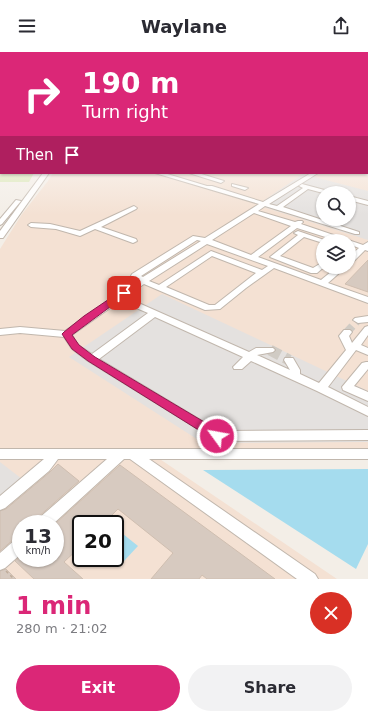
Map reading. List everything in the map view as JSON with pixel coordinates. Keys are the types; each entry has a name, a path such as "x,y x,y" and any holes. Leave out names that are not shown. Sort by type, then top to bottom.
{"street":[{"path":"161,174 208,188 210,187 357,233"},
{"path":"178,179 190,174"},
{"path":"195,174 221,182 210,187"},
{"path":"207,241 313,174"},
{"path":"0,222 39,177"},
{"path":"0,236 39,177"},
{"path":"296,184 316,189"},
{"path":"234,185 245,188"},
{"path":"278,208 308,187"},
{"path":"356,200 368,203"},
{"path":"31,225 65,227 80,234 134,208"},
{"path":"253,211 319,234"},
{"path":"253,258 306,217"},
{"path":"96,227 133,241"},
{"path":"289,230 316,239"},
{"path":"302,234 274,257 314,271 316,269"},
{"path":"287,261 277,266 263,273 216,307 208,308 143,281 135,276 135,274 196,238 277,266 368,300"},
{"path":"356,256 365,249"},
{"path":"159,288 211,253 263,273"},
{"path":"323,283 334,274"},
{"path":"0,332 20,330 67,334 143,281"},
{"path":"119,297 250,355 368,412"},
{"path":"92,359 154,313"},
{"path":"358,320 368,319"},
{"path":"321,388 368,329"},
{"path":"347,332 344,336 345,341 353,348 368,352"},
{"path":"67,334 75,347 92,359 217,436 368,435"},
{"path":"238,367 256,351 270,350"},
{"path":"289,360 295,370 294,376"},
{"path":"367,364 347,387 368,397"},
{"path":"0,454 368,454"},
{"path":"0,504 46,467 55,454"},
{"path":"54,515 126,454"},
{"path":"126,454 160,473 265,550 310,579"},
{"path":"2,567 12,555"}],"path":[{"path":"2,567 14,579"}],"shaded area":[{"path":"52,174 361,174 368,176 368,448 145,449 337,579 0,579 0,249 22,214"},
{"path":"303,174 349,186 316,186 316,224 257,205"},
{"path":"356,188 368,191 368,240 356,236 356,234 349,234 324,226 356,226"},
{"path":"162,294 368,391 368,442 203,443 69,357"},
{"path":"0,462 22,479 0,497"}],"green space":[{"path":"0,174 33,174 29,182 0,182"}],"water":[{"path":"368,469 368,544 356,569 203,470"},
{"path":"124,535 138,546 124,561"}],"building":[{"path":"368,260 368,292 345,284"},
{"path":"58,464 79,481 40,515 12,515 12,541 0,551 0,511 6,509"},
{"path":"120,465 275,579 207,579 202,575 199,579 151,579 173,553 118,509 112,515 72,515 72,554 64,562 64,516"},
{"path":"64,562 83,579 34,579 21,567 64,567"},
{"path":"6,569 16,579 0,579 0,571"}],"tunnel":[{"path":"347,332 358,320"},
{"path":"270,350 289,360"}],"route":[{"path":"124,293 67,334 75,347 217,436"}]}
